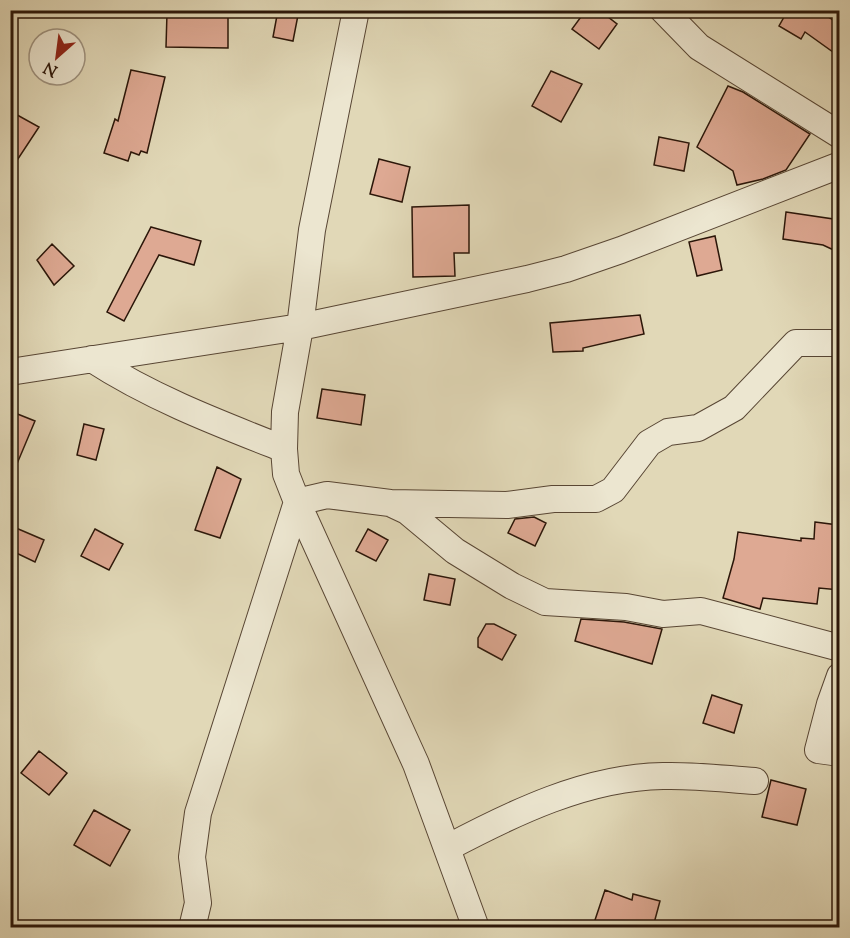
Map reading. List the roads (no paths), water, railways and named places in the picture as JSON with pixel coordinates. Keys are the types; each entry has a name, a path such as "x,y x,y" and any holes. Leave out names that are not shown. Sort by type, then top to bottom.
{"street":[{"path":"356,10 312,230 300,327 285,412 286,474 416,764 476,927"},
{"path":"663,10 699,47 840,135"},
{"path":"10,372 300,327 566,269 840,165"},
{"path":"297,502 327,495 390,503 507,505 552,498 596,499 613,490 649,443 668,432 698,428 734,408 796,343 840,343"},
{"path":"92,359 186,410 284,449"},
{"path":"192,927 198,903 192,857 198,813 297,502"},
{"path":"390,503 407,511 455,551 512,586 545,602 626,607 663,614 701,611 840,648"},
{"path":"840,676 818,750 840,753"},
{"path":"447,848 480,831 555,799 606,782 663,776 755,781"}]}
